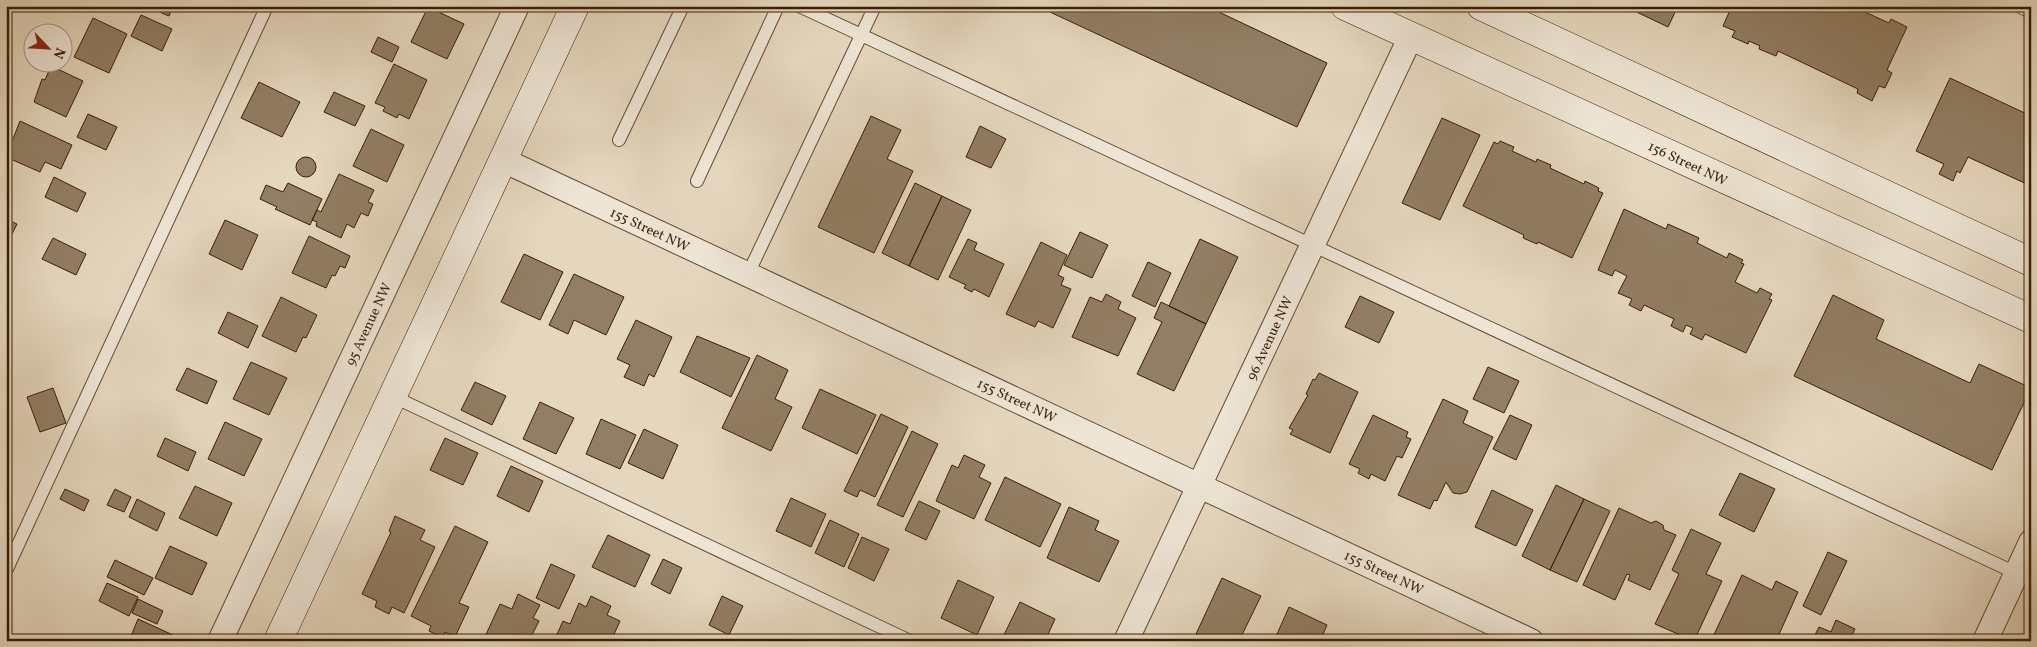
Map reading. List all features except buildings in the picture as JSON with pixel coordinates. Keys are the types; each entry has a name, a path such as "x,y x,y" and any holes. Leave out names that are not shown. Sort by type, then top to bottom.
{"main road":[{"path":"284,639 392,396 575,6"},
{"name":"156 Street NW","path":"1345,6 2031,319"},
{"path":"1481,6 2031,262"}],"street":[{"name":"95 Avenue NW","path":"220,641 517,6"},
{"name":"96 Avenue NW","path":"1126,641 1411,36"},
{"name":"155 Street NW","path":"503,160 1532,641"},
{"path":"1985,641 2023,577 2031,542"}],"lane":[{"path":"6,571 267,6"},
{"path":"619,140 683,6"},
{"path":"697,180 778,6"},
{"path":"799,6 2023,577"},
{"path":"748,274 875,6"},
{"path":"2018,6 2031,12"},
{"path":"392,396 910,641"}]}
